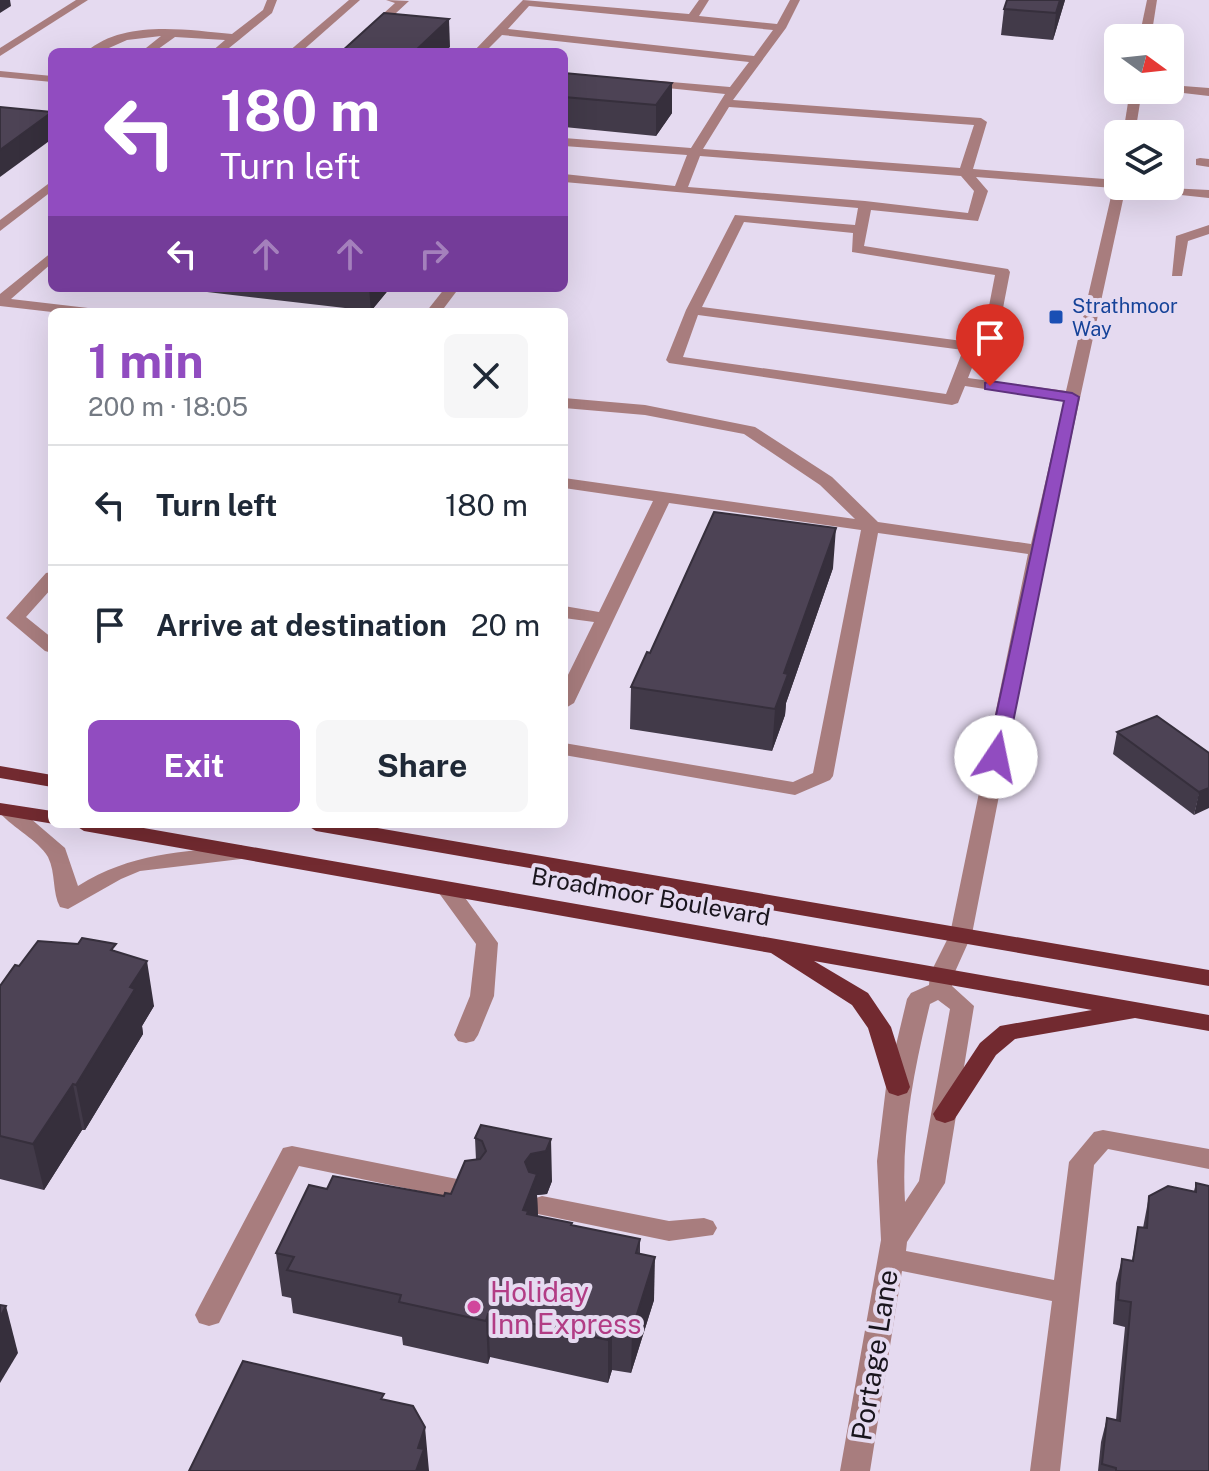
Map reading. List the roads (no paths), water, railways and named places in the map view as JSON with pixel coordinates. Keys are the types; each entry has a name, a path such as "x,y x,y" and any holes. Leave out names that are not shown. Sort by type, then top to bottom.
{"main road":[{"path":"0,772 48,780"},
{"path":"4,810 48,817"},
{"name":"Broadmoor Boulevard","path":"106,828 771,945 941,981 1209,1023"},
{"name":"Broadmoor Boulevard","path":"339,828 1209,978"},
{"path":"771,945 860,999 879,1027 898,1087"},
{"path":"945,1114 988,1049 1008,1032 1143,1011"}],"street":[{"path":"0,53 83,0"},
{"path":"222,48 268,11 272,0"},
{"path":"299,48 355,0"},
{"path":"391,0 405,0"},
{"path":"351,48 405,0"},
{"path":"627,12 637,0"},
{"path":"692,18 704,0"},
{"path":"680,190 695,152 729,97 781,28 795,0"},
{"path":"1148,24 1152,0"},
{"path":"483,48 528,2 781,28"},
{"path":"499,31 757,60"},
{"path":"98,48 108,42 173,33 235,38"},
{"path":"152,48 173,33"},
{"path":"0,63 48,67"},
{"path":"15,64 0,74 48,79"},
{"path":"641,82 729,97 981,122 965,173"},
{"path":"1184,90 1209,92"},
{"path":"568,142 1104,184"},
{"path":"568,178 865,205 973,218 981,191 965,173"},
{"path":"0,227 6,216 48,188"},
{"path":"1184,191 1209,194"},
{"path":"941,981 961,934 1038,550 1116,200"},
{"path":"693,310 972,347 990,339 1003,272 857,249 865,205"},
{"path":"860,230 740,218 693,310 674,360 952,400 972,347"},
{"path":"1177,273 1181,239 1209,229"},
{"path":"0,301 48,259"},
{"path":"436,308 449,292"},
{"path":"0,301 56,308"},
{"path":"959,381 1072,397"},
{"path":"568,403 645,410 749,430 826,481 871,525"},
{"path":"568,484 1038,550"},
{"path":"568,695 664,496"},
{"path":"568,750 795,789 823,776 871,525"},
{"path":"48,581 15,618 48,644"},
{"path":"568,613 605,618"},
{"path":"4,810 57,853 67,883 68,902 113,874 137,865 241,852"},
{"path":"447,889 487,943 482,996 466,1035"},
{"name":"Portage Lane","path":"855,1471 892,1249 890,1161 898,1087 919,999 941,981 962,1006 945,1114 932,1183 892,1249"},
{"path":"1045,1471 1082,1162 1103,1139 1209,1159"},
{"path":"209,1315 292,1155 472,1192"},
{"path":"542,1206 669,1231 704,1228"},
{"path":"892,1249 1067,1293"}],"place":[{"name":"Strathmoor Way","path":"1056,317"},
{"name":"Holiday Inn Express","path":"474,1307"}]}
